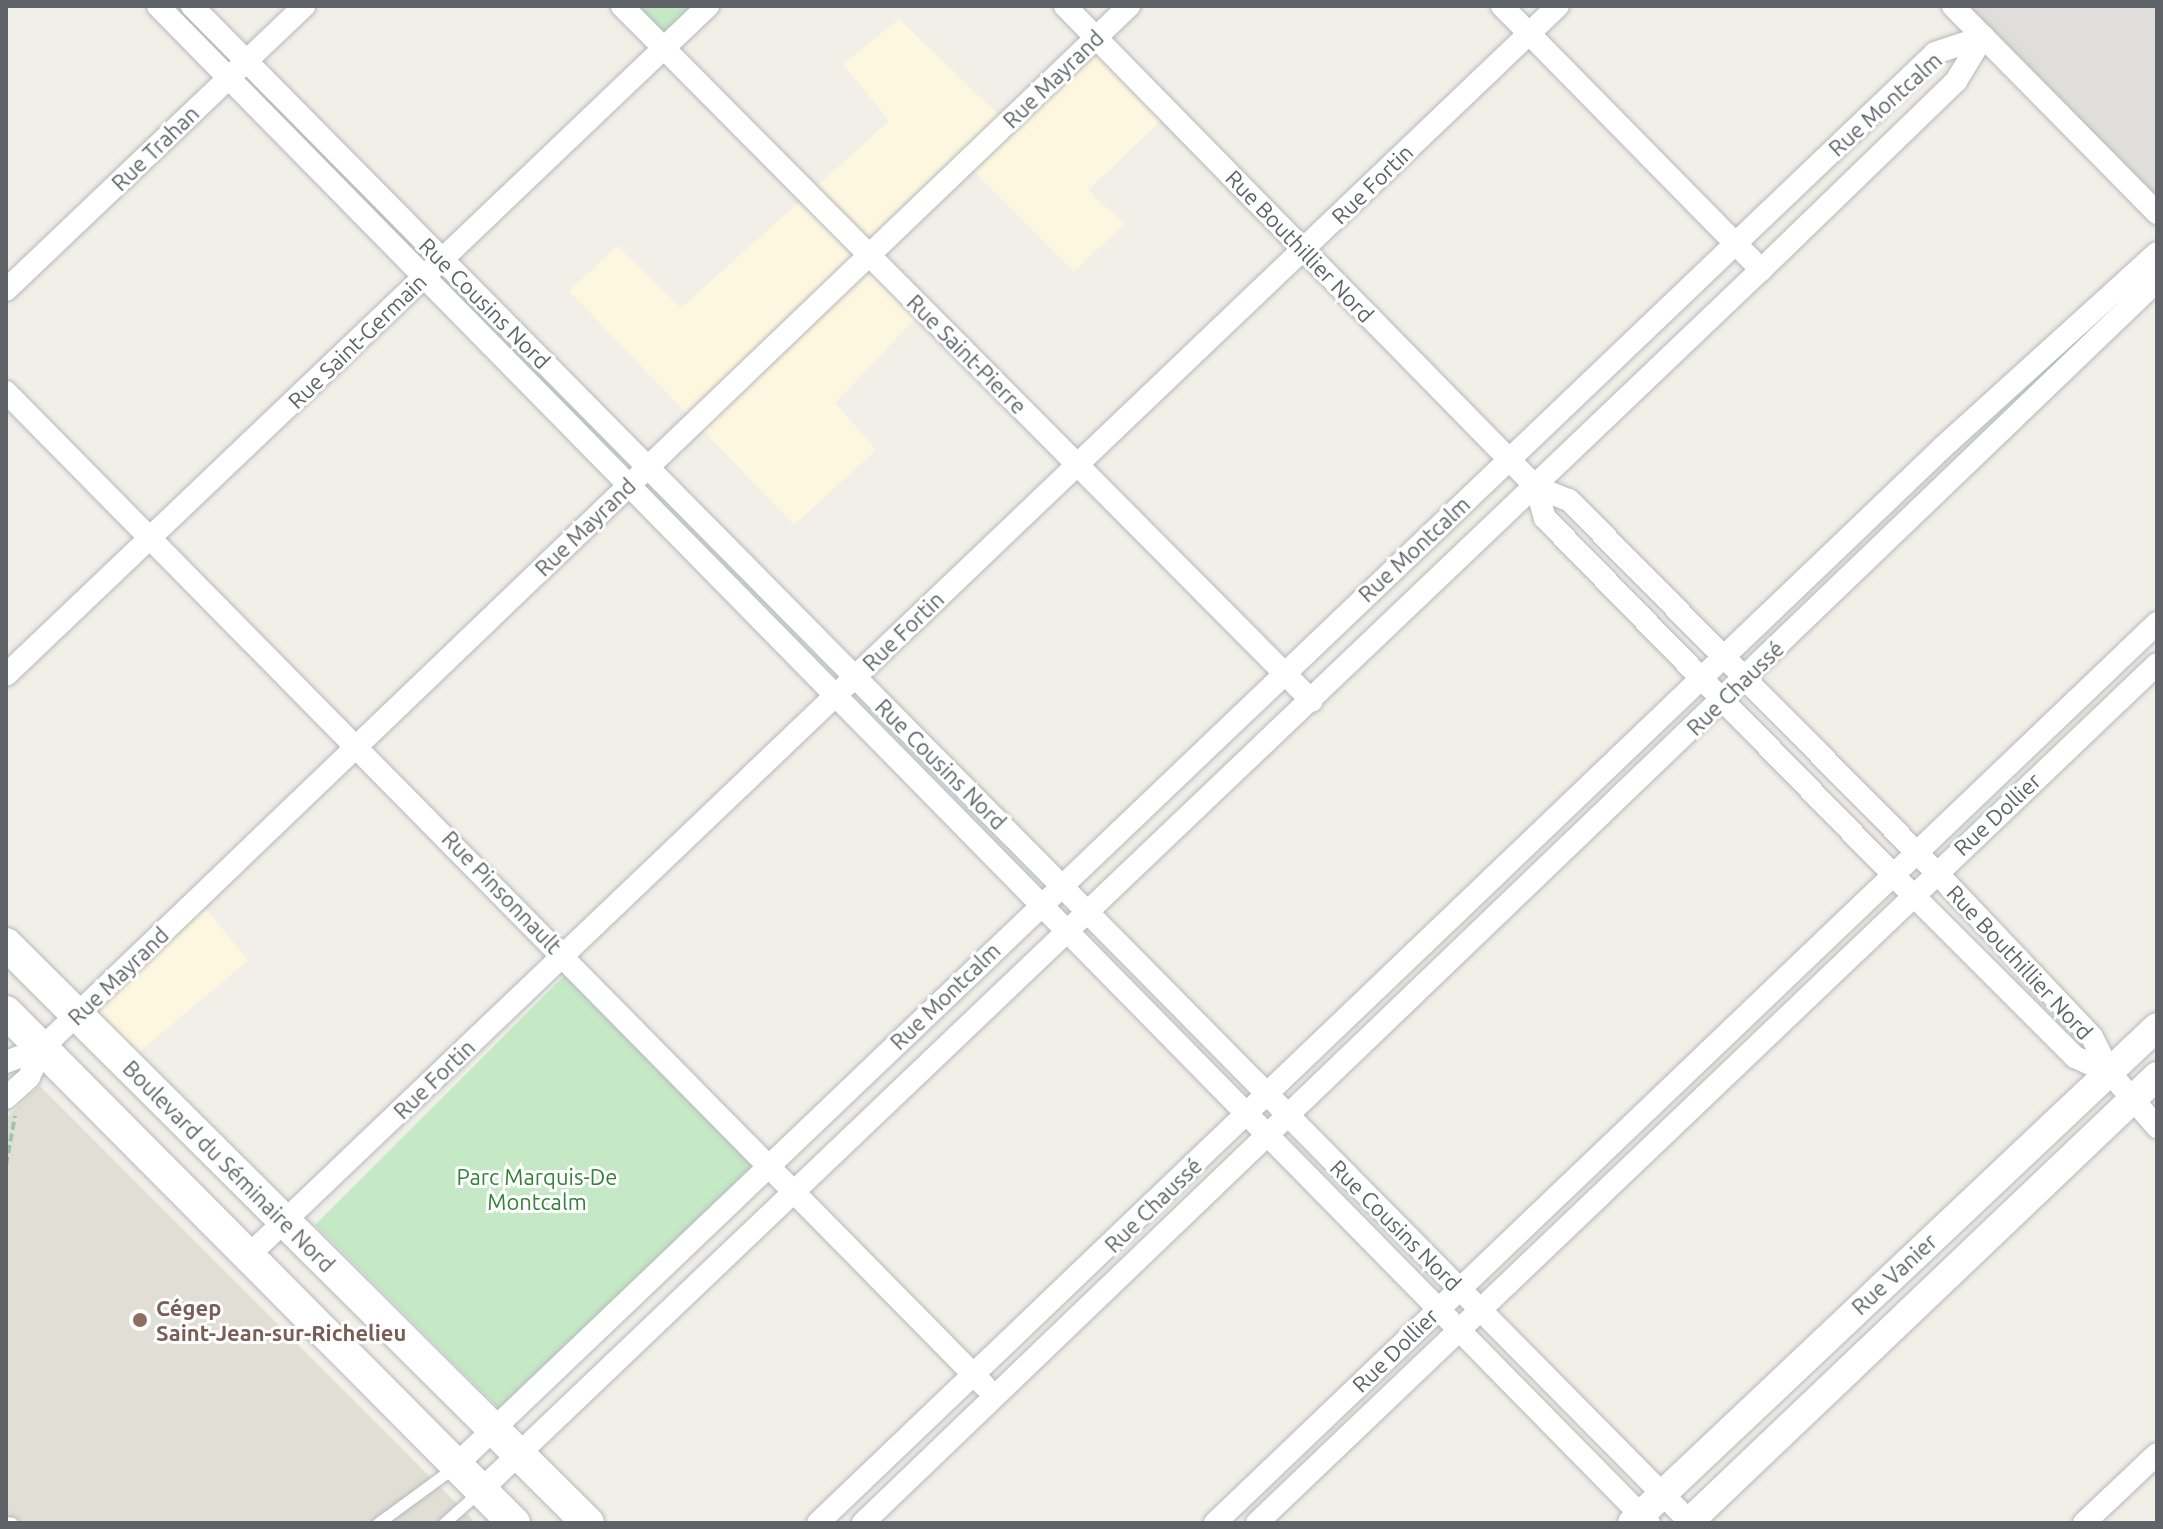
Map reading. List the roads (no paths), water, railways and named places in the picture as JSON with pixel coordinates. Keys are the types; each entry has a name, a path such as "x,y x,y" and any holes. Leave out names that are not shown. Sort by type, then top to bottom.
{"main road":[{"name":"Boulevard du Séminaire Nord","path":"6,944 588,1523"},
{"path":"6,1012 514,1523"}],"street":[{"name":"Rue Cousins Nord","path":"158,6 1459,1329 1641,1520"},
{"name":"Rue Cousins Nord","path":"192,6 1689,1523"},
{"name":"Rue Trahan","path":"6,290 304,6"},
{"name":"Rue Saint-Pierre","path":"622,6 1312,701"},
{"name":"Rue Saint-Germain","path":"6,675 708,6"},
{"name":"Rue Bouthillier Nord","path":"1065,6 1536,487 1569,500 1936,872 2092,1037 2110,1073"},
{"name":"Rue Mayrand","path":"14,1091 42,1048 1129,6"},
{"path":"1502,6 1761,270"},
{"name":"Rue Fortin","path":"247,1257 1558,6"},
{"path":"1953,6 2157,213"},
{"name":"Rue Montcalm","path":"456,1465 1283,672 1935,53 1983,37"},
{"name":"Rue Montcalm","path":"481,1490 1761,270 1956,81 1983,37"},
{"name":"Rue Chaussé","path":"818,1523 1942,448 2157,253"},
{"name":"Rue Chaussé","path":"863,1523 2157,281"},
{"name":"Rue Pinsonnault","path":"6,392 153,535 995,1396"},
{"path":"1942,448 1962,470"},
{"name":"Rue Bouthillier Nord","path":"1536,487 1545,518 1914,896 2075,1057 2110,1073"},
{"name":"Rue Dollier","path":"1215,1523 2157,623"},
{"name":"Rue Dollier","path":"1257,1523 2157,663 2135,644"},
{"path":"1485,883 1507,907"},
{"name":"Rue Vanier","path":"1641,1520 1660,1492 2157,1027"},
{"name":"Rue Mayrand","path":"6,1062 42,1048"},
{"path":"2110,1073 2157,1127"},
{"name":"Rue Vanier","path":"1689,1523 2157,1076"},
{"path":"1682,1079 1700,1098"},
{"path":"1883,1284 1910,1313"},
{"path":"2084,1523 2157,1454"}],"lane":[{"path":"378,1523 456,1465"},
{"path":"444,1523 481,1490"}],"place":[{"name":"Cégep Saint-Jean-sur-Richelieu","path":"140,1320"}],"park label":[{"name":"Parc Marquis-De Montcalm","path":"537,1188"}]}
